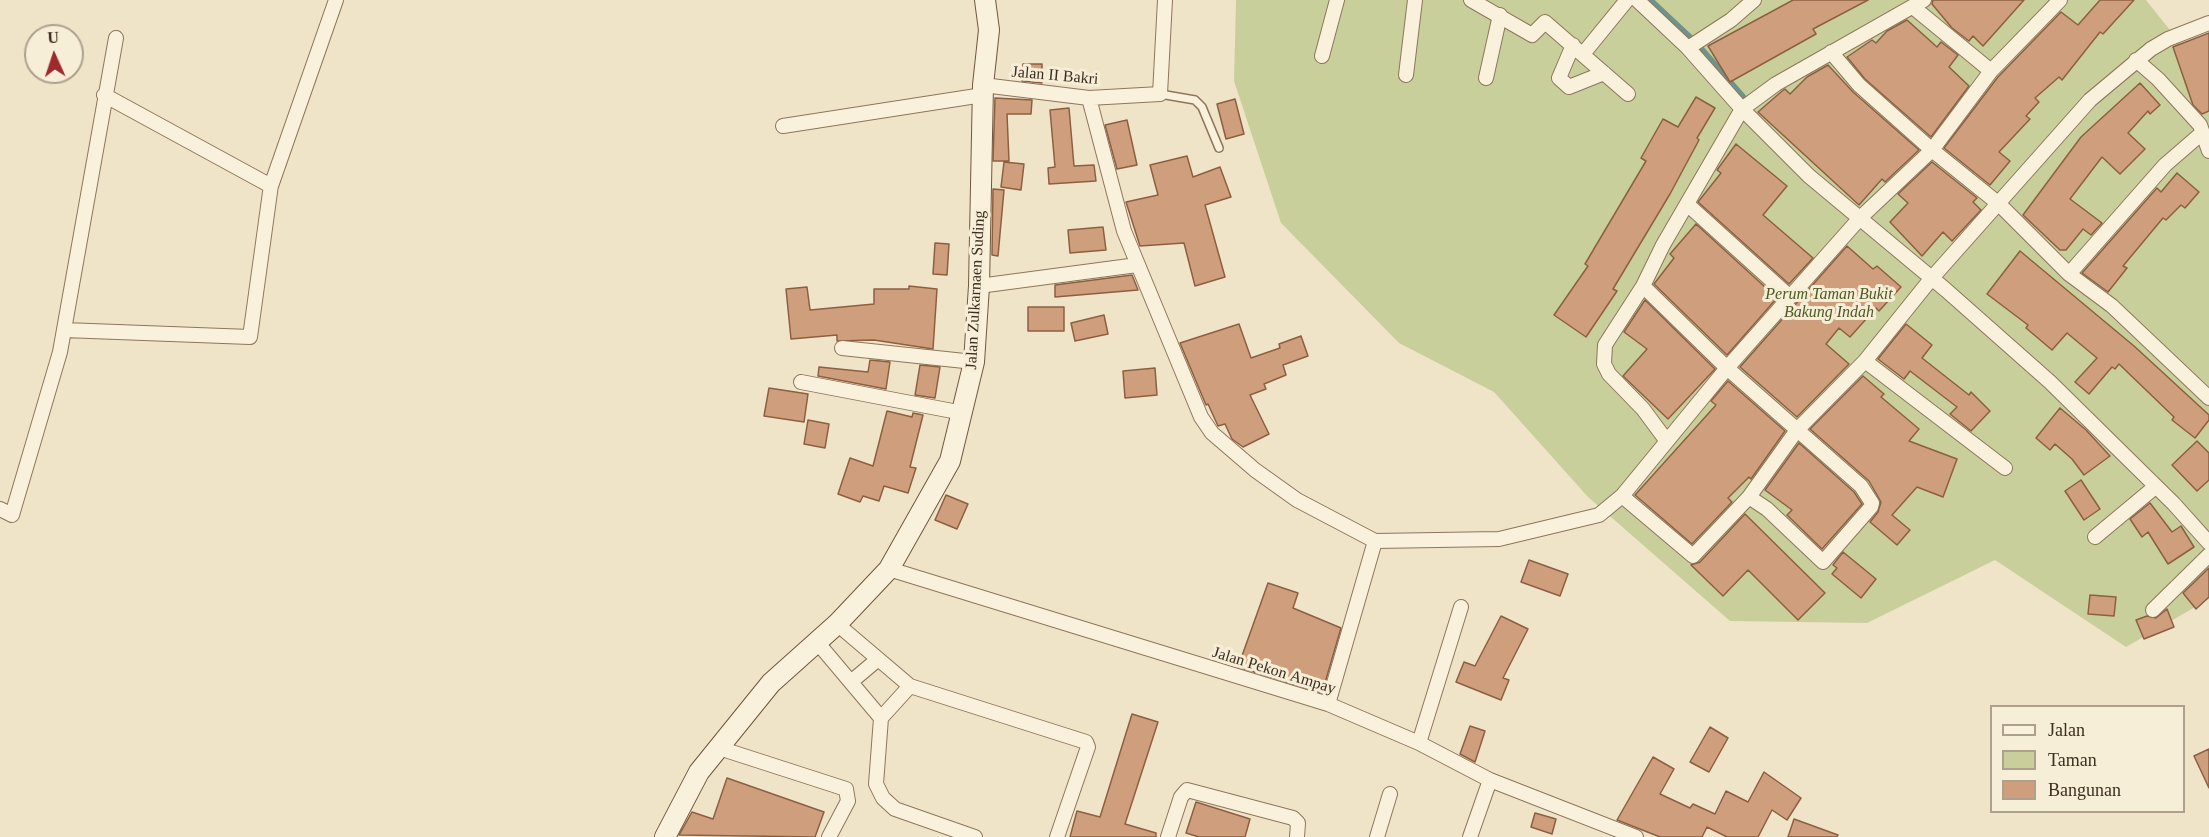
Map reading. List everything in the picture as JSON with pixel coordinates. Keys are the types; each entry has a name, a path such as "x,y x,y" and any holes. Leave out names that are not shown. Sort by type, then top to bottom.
{"street":[{"path":"64,330 250,337 271,185 336,0"},
{"name":"Jalan Zulkarnaen Suding","path":"665,837 699,772 771,683 837,624 889,569 950,461 974,362 979,286 983,90 988,30 985,0"},
{"path":"1160,94 1165,0"},
{"path":"1322,56 1337,0"},
{"path":"1406,75 1415,0"},
{"path":"1471,0 1532,35 1545,22 1628,94"},
{"path":"1604,73 1569,87 1559,78 1578,50 1627,0"},
{"path":"1637,0 1688,48 1742,109 1809,176 2050,382 2209,543"},
{"path":"1688,48 1731,20 1754,0"},
{"path":"1089,98 1124,231 1201,417 1212,433 1255,470 1297,500 1375,541 1499,539 1599,515 1622,496 1727,368 1860,218 1932,150 1991,71 2052,2"},
{"path":"1666,440 1604,364 1605,345 1643,286 1742,109 1776,84 1919,4 1991,71"},
{"path":"1485,78 1500,15"},
{"path":"1622,496 1693,556 1749,497 1797,430 1865,361 1931,279 2090,100 2136,60 2168,39 2209,23"},
{"path":"0,509 12,514 60,352 104,95 116,38"},
{"path":"1831,52 1859,84 1932,150 1999,204 2069,274 2112,306 2209,398"},
{"path":"2136,60 2158,79 2204,127 2209,151"},
{"name":"Jalan II Bakri","path":"783,126 983,90 1089,98 1160,94"},
{"path":"104,95 271,185"},
{"path":"2069,274 2164,165 2204,127"},
{"path":"1687,204 1790,297"},
{"path":"979,286 1137,265"},
{"path":"1643,286 1727,368 1866,491 1871,507 1823,562 1767,509 1749,497"},
{"path":"842,348 974,362"},
{"path":"1865,361 2005,468"},
{"path":"801,382 963,413"},
{"path":"2095,537 2156,487"},
{"path":"1328,704 1375,541"},
{"path":"2153,610 2209,555"},
{"name":"Jalan Pekon Ampay","path":"889,569 1328,704 1419,743 1490,780 1636,837"},
{"path":"1419,743 1461,607"},
{"path":"837,624 910,686 1086,742 1088,747 1057,837"},
{"path":"817,642 852,681 880,718"},
{"path":"852,681 877,660"},
{"path":"910,686 880,718 876,784 883,798 895,809 975,837"},
{"path":"719,748 846,789 848,801 829,837"},
{"path":"1470,837 1490,780"},
{"path":"1168,837 1181,797 1187,790 1293,818 1298,823 1297,837"},
{"path":"1377,837 1390,794"}],"lane":[{"path":"1160,94 1195,100 1202,107 1219,148"}],"green space":[{"name":"Perum Taman Bukit Bakung Indah","path":"1236,0 2146,0 2209,79 2209,599 2126,647 1995,560 1867,623 1730,621 1588,497 1494,392 1399,343 1281,223 1234,81"}],"building":[{"path":"1793,0 1868,0 1813,29 1816,34 1730,82 1708,46"},
{"path":"1933,0 2024,0 1983,46 1973,36 1969,41 1952,28 1932,4"},
{"path":"2100,0 2134,0 2103,34 2100,32 2062,80 2059,77 2035,98 2039,102 2026,116 2030,119 1999,152 2010,161 1990,185 1944,148 1998,77 2061,12 2078,25"},
{"path":"1907,20 1937,47 1941,42 1958,55 1949,67 1969,86 1931,137 1865,79 1847,57 1872,40 1876,43 1887,31"},
{"path":"2209,33 2209,111 2202,114 2193,105 2173,47"},
{"path":"1023,64 1042,64 1042,83 1022,81"},
{"path":"1828,65 1853,92 1919,150 1885,182 1882,179 1859,205 1758,112 1785,89 1790,94 1807,77"},
{"path":"2140,83 2160,105 2150,114 2148,111 2128,133 2145,149 2120,174 2102,157 2070,199 2102,223 2091,235 2083,229 2066,250 2060,250 2023,215 2081,137"},
{"path":"1696,97 1715,108 1697,138 1699,140 1670,194 1613,289 1617,291 1586,337 1554,315 1588,266 1585,264 1646,161 1641,158 1663,119 1678,127"},
{"path":"995,98 1032,100 1031,114 1007,114 1009,161 993,161"},
{"path":"1235,99 1244,134 1226,139 1217,104"},
{"path":"1069,108 1074,166 1094,165 1096,181 1049,184 1048,168 1055,167 1050,110"},
{"path":"1127,120 1137,165 1117,169 1105,125"},
{"path":"1736,144 1787,186 1763,215 1813,258 1789,284 1698,202 1721,173 1717,170"},
{"path":"1187,156 1193,177 1220,167 1231,197 1205,205 1225,277 1195,286 1184,243 1140,246 1126,202 1158,195 1150,165"},
{"path":"1004,162 1024,164 1021,190 1001,187"},
{"path":"1932,162 1977,198 1973,202 1981,210 1952,241 1943,232 1922,256 1890,222 1908,203 1898,194"},
{"path":"2177,173 2199,192 2185,208 2181,205 2166,220 2163,218 2123,266 2127,268 2108,292 2082,273 2157,188 2161,192"},
{"path":"993,189 1004,190 998,256 992,255"},
{"path":"1696,224 1777,298 1727,355 1654,284 1674,258 1670,254"},
{"path":"1103,227 1106,250 1070,253 1068,230"},
{"path":"935,243 949,244 947,275 933,274"},
{"path":"1847,246 1873,269 1877,266 1901,287 1879,311 1876,308 1850,337 1839,328 1826,344 1849,364 1797,417 1740,367"},
{"path":"2020,251 2134,346 2209,415 2209,420 2195,438 2172,420 2174,417 2119,364 2115,369 2112,367 2089,394 2075,382 2097,358 2067,333 2052,350 2026,328 2028,325 1987,294"},
{"path":"1132,275 1138,290 1055,297 1055,285"},
{"path":"909,286 937,289 933,349 874,340 837,341 837,335 791,339 786,289 807,287 810,310 874,304 874,289 909,289"},
{"path":"1645,300 1715,369 1668,419 1623,376 1647,349 1624,332"},
{"path":"1028,307 1064,307 1064,331 1028,331"},
{"path":"1104,315 1108,334 1075,341 1071,323"},
{"path":"1239,324 1251,358 1280,348 1279,344 1301,336 1308,356 1283,365 1286,375 1264,384 1266,389 1250,395 1269,434 1243,447 1232,439 1225,424 1218,426 1208,404 1206,405 1180,343"},
{"path":"1906,324 1932,345 1922,358 1969,395 1971,392 1990,411 1971,431 1950,414 1957,407 1910,371 1904,379 1878,359"},
{"path":"870,360 890,362 886,389 818,376 819,367 868,372"},
{"path":"920,365 940,367 935,398 915,395"},
{"path":"1155,368 1157,395 1125,398 1123,371"},
{"path":"1863,376 1884,394 1881,397 1919,429 1909,441 1957,459 1943,497 1917,487 1892,515 1910,530 1897,545 1870,522 1878,512 1881,502 1869,481 1810,429"},
{"path":"1728,381 1785,431 1751,479 1749,477 1728,498 1732,502 1692,544 1635,495 1716,405 1711,401"},
{"path":"769,388 808,394 804,422 764,416"},
{"path":"2060,408 2086,430 2110,456 2084,475 2072,459 2055,444 2050,450 2036,438"},
{"path":"887,411 912,417 913,413 923,415 910,467 916,468 908,493 884,486 879,501 863,496 860,502 838,494 850,458 873,466"},
{"path":"808,420 829,424 825,448 804,444"},
{"path":"2197,441 2209,453 2209,480 2197,491 2172,465"},
{"path":"1799,443 1854,492 1862,504 1822,549 1787,515 1792,510 1765,490"},
{"path":"2081,480 2100,509 2084,520 2065,491"},
{"path":"946,495 968,504 957,529 935,520"},
{"path":"2150,503 2172,532 2181,526 2194,547 2168,564 2148,532 2142,537 2130,519"},
{"path":"1745,514 1825,593 1798,620 1748,570 1723,596 1691,565 1700,562"},
{"path":"1843,552 1876,579 1861,598 1832,574 1837,568 1833,565"},
{"path":"1529,560 1568,574 1560,596 1521,582"},
{"path":"2209,568 2209,597 2196,609 2183,593"},
{"path":"1268,583 1298,593 1293,608 1341,628 1322,693 1238,667"},
{"path":"2090,595 2116,597 2114,616 2088,614"},
{"path":"2167,609 2174,627 2144,639 2136,620 2147,616 2156,618"},
{"path":"1501,616 1528,629 1503,678 1509,680 1501,700 1456,682 1464,662 1475,666"},
{"path":"1132,714 1158,722 1125,824 1156,833 1156,837 1070,837 1077,811 1100,817"},
{"path":"1470,726 1485,731 1475,762 1460,754"},
{"path":"1710,727 1728,738 1709,772 1690,762"},
{"path":"2209,749 2209,788 2194,756"},
{"path":"1653,757 1674,769 1660,794 1690,808 1693,804 1715,814 1726,791 1748,802 1764,772 1801,798 1787,820 1772,810 1758,837 1727,837 1707,827 1702,837 1660,837 1617,820"},
{"path":"727,778 824,812 815,837 679,835 692,812 713,819"},
{"path":"1196,802 1250,819 1245,837 1199,837 1186,833"},
{"path":"1535,813 1556,819 1552,834 1531,827"},
{"path":"1794,819 1838,835 1837,837 1788,837"}],"waterway":[{"path":"1651,0 1696,42 1749,103"}]}
